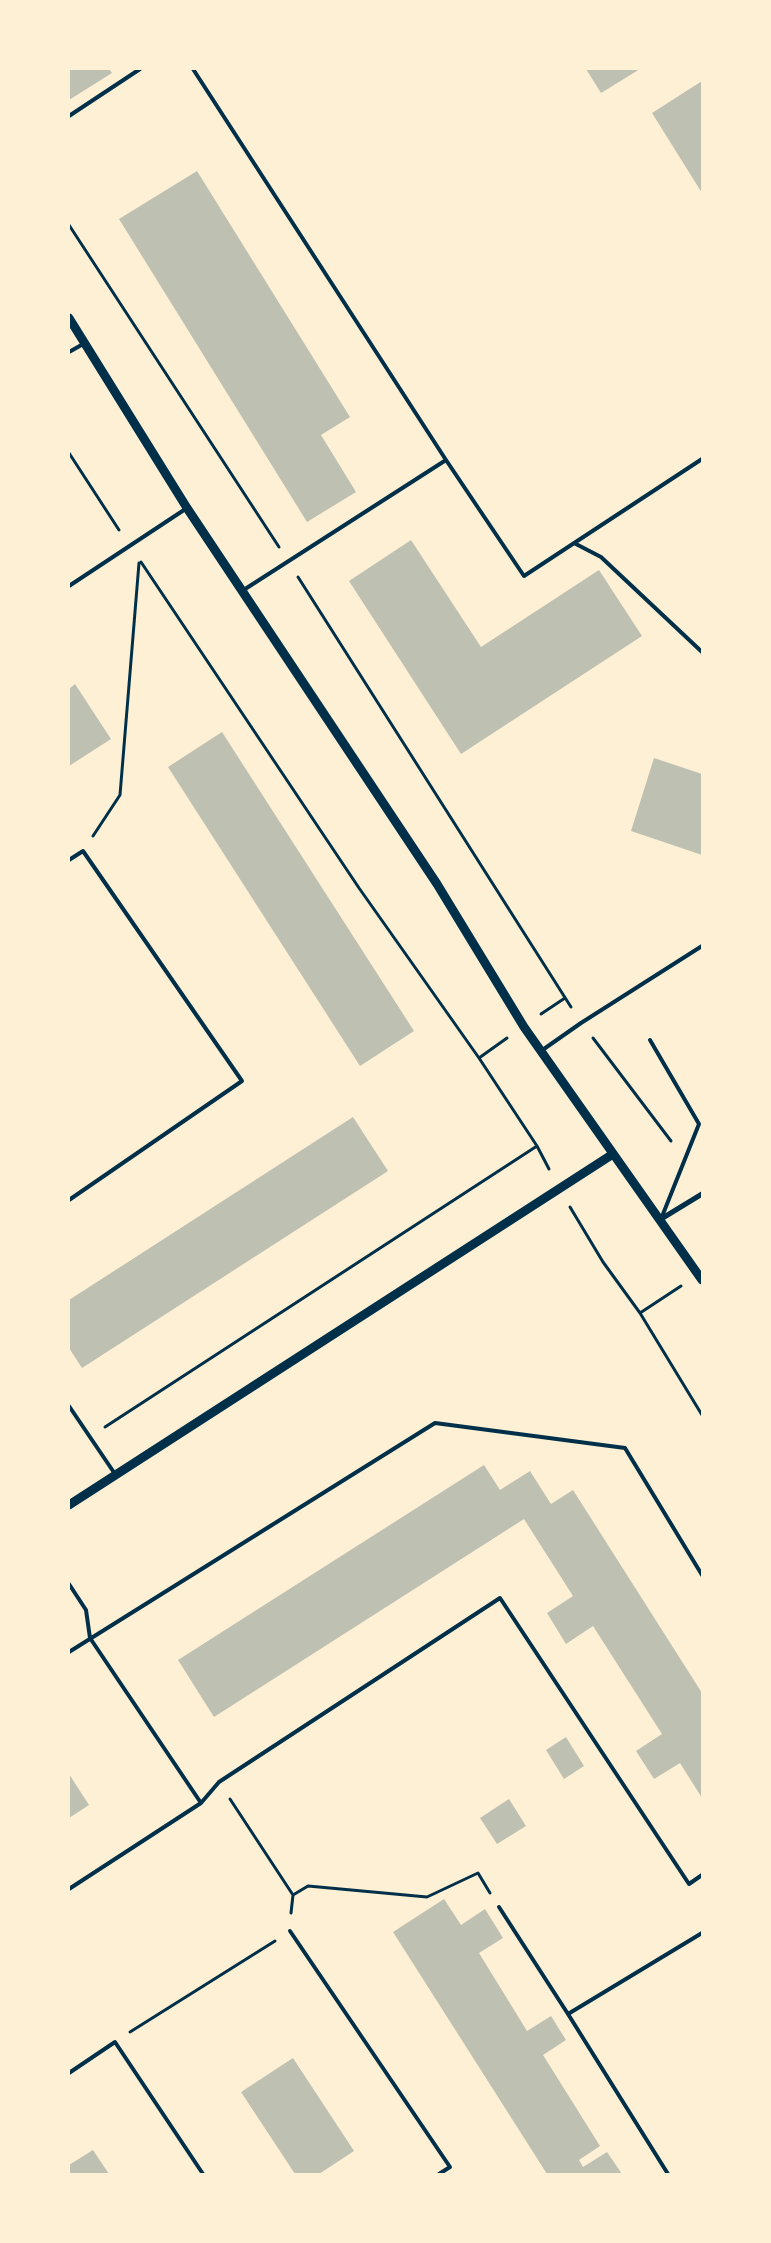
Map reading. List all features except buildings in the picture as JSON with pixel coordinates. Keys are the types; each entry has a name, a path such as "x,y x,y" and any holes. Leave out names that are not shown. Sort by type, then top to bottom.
{"street":[{"path":"69,318 187,508 437,884 541,1051 700,1277"},
{"path":"69,1505 117,1476 613,1154"},
{"path":"661,1219 702,1194"}],"lane":[{"path":"69,116 140,69"},
{"path":"194,69 446,460 524,576 702,459"},
{"path":"69,352 85,343"},
{"path":"241,591 446,460"},
{"path":"69,586 187,508"},
{"path":"574,543 601,557 702,652"},
{"path":"69,860 83,851 242,1081 69,1200"},
{"path":"541,1051 581,1023 702,946"},
{"path":"650,1040 699,1124 661,1219"},
{"path":"69,1406 117,1476"},
{"path":"69,1652 435,1423 624,1448 702,1575"},
{"path":"69,1584 86,1610 90,1638 201,1803"},
{"path":"69,1889 201,1803 219,1782 500,1598 689,1884 702,1875"},
{"path":"498,1907 568,2014 668,2174"},
{"path":"290,1931 450,2167 439,2174"},
{"path":"568,2014 702,1933"},
{"path":"69,2073 115,2042 203,2174"}],"path":[{"path":"69,225 289,562 581,1023 675,1146"},
{"path":"69,453 122,534"},
{"path":"83,851 120,795 141,538"},
{"path":"139,559 359,888 479,1058"},
{"path":"90,1437 537,1146"},
{"path":"640,1313 700,1277"},
{"path":"219,1782 293,1895"}]}
